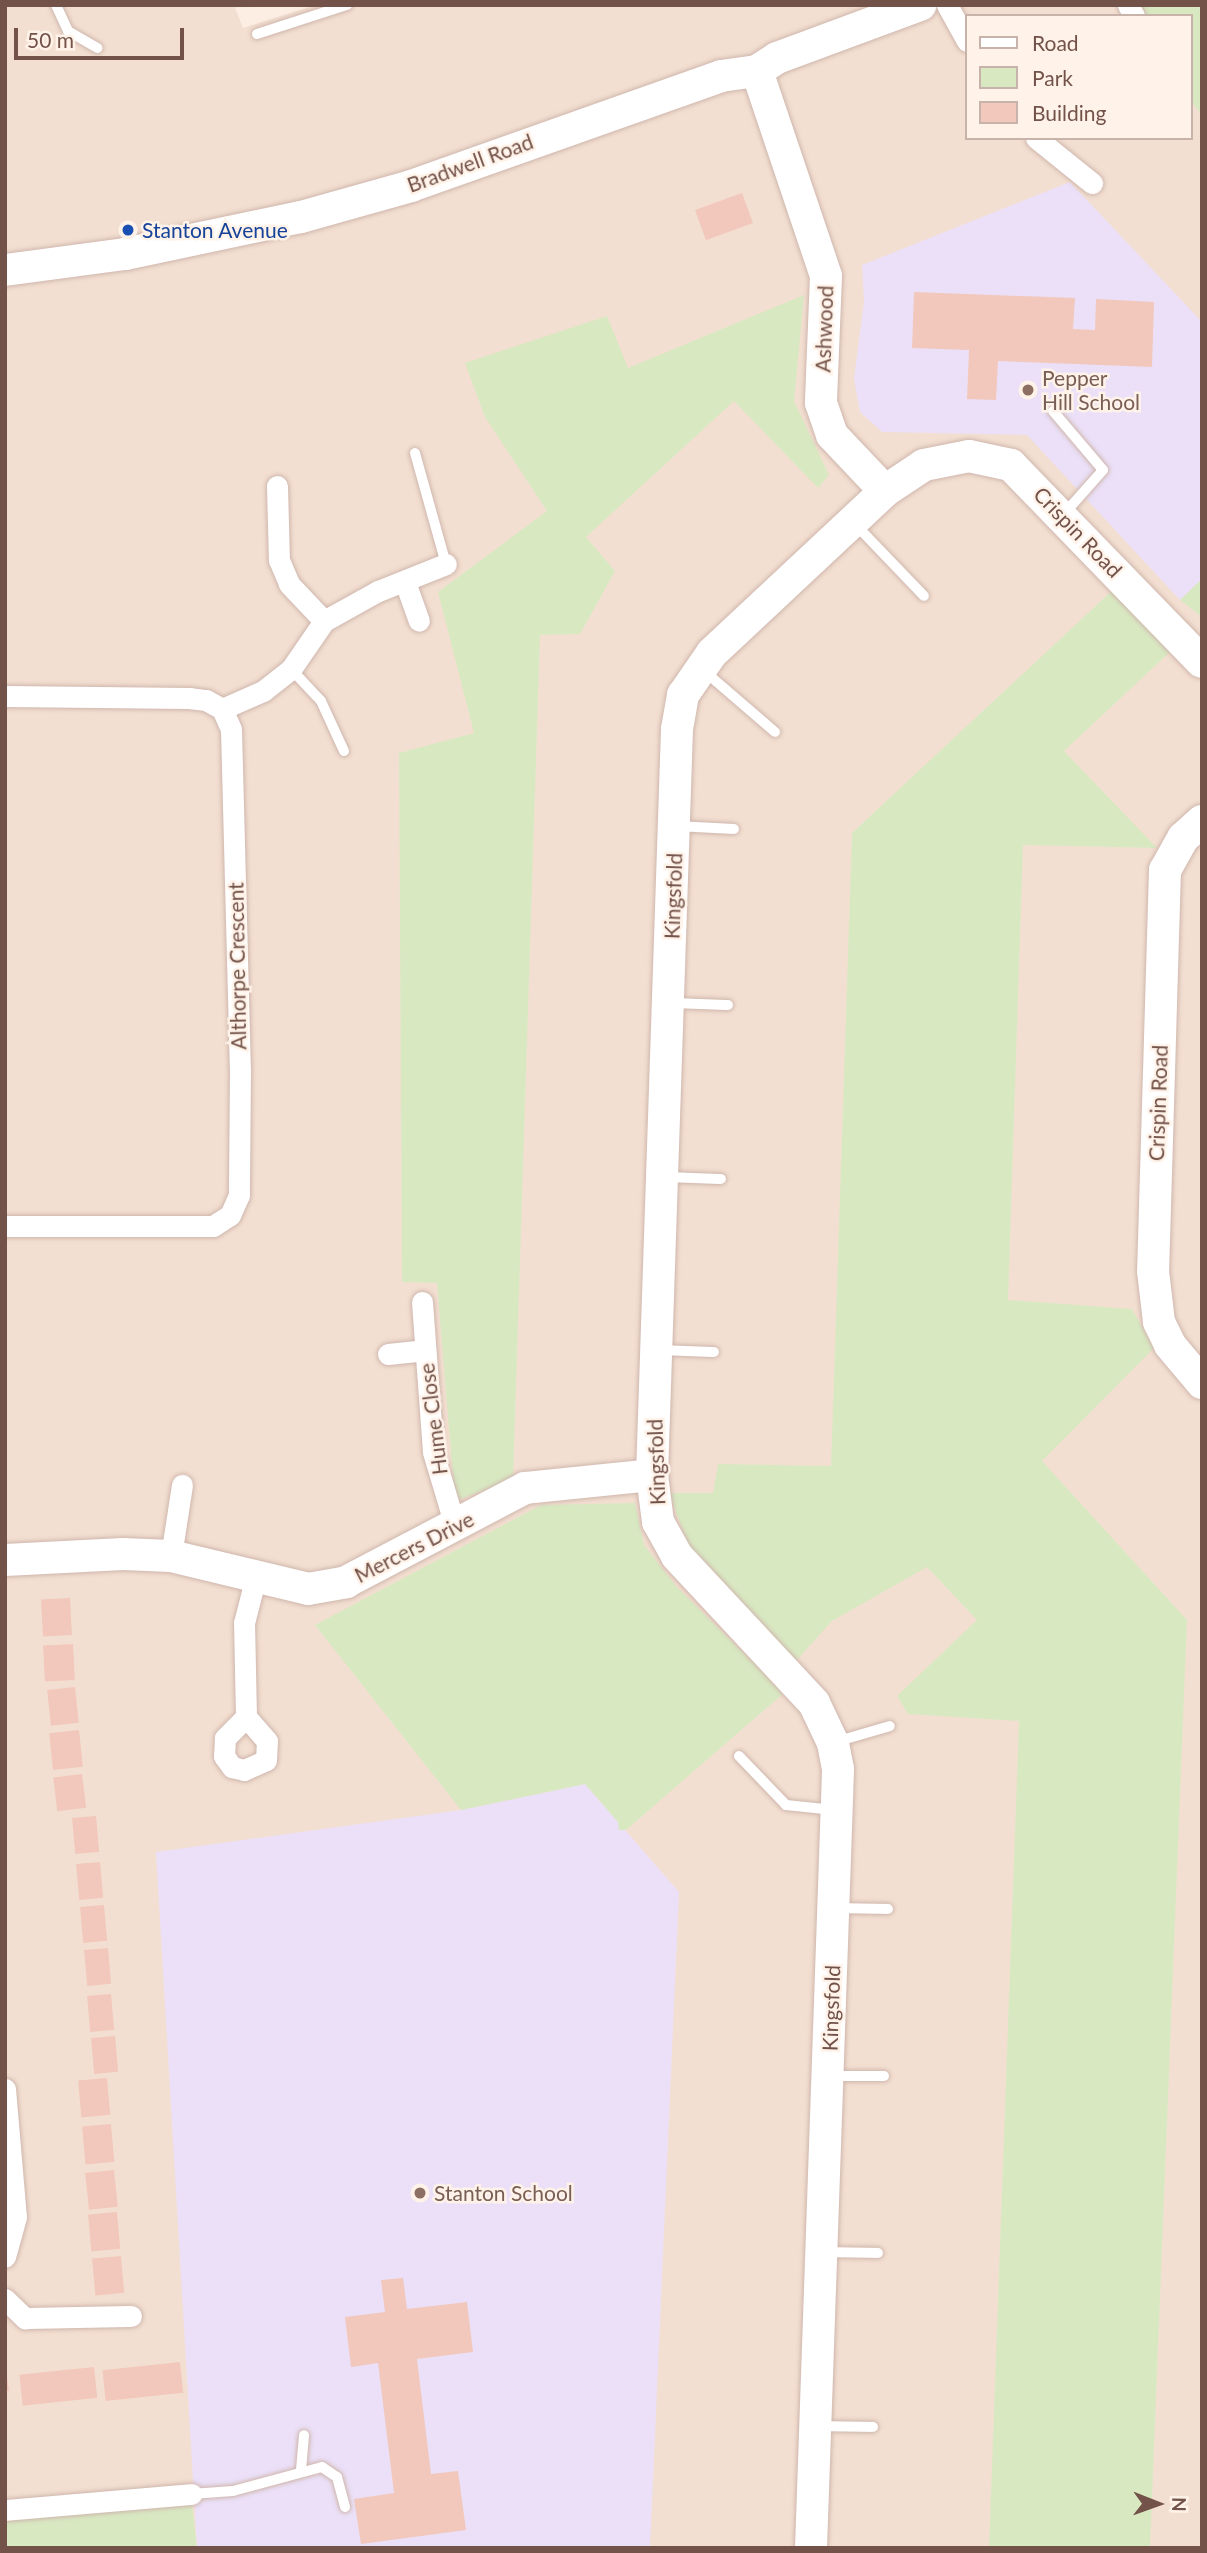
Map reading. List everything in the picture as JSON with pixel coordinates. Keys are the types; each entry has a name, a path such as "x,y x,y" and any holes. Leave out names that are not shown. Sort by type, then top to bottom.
{"street":[{"path":"947,5 965,37"},
{"name":"Bradwell Road","path":"5,270 125,254 301,217 411,186 721,75 757,71 777,58 905,9"},
{"name":"Ashwood","path":"757,71 826,276 821,403 832,435 885,491"},
{"path":"1038,140 1092,183"},
{"name":"Kingsfold","path":"811,2548 838,1769 832,1743 814,1703 677,1556 658,1522 652,1475 676,826 677,729 683,695 712,653 852,521 885,491 924,464 969,456"},
{"name":"Crispin Road","path":"969,456 1011,465 1063,515 1202,662"},
{"path":"277,486 279,560 289,584 324,621"},
{"path":"5,696 189,698 206,700 222,709 263,691 292,669 324,621 378,591 446,564"},
{"path":"405,582 419,621"},
{"name":"Althorpe Crescent","path":"5,1226 213,1226 230,1214 239,1195 240,1069 231,729 222,709"},
{"name":"Crispin Road","path":"1202,821 1182,838 1165,870 1153,1271 1159,1322 1170,1345 1202,1383"},
{"name":"Hume Close","path":"422,1302 433,1452 455,1526"},
{"name":"Hume Close","path":"388,1354 424,1350"},
{"name":"Mercers Drive","path":"5,1560 123,1553 171,1556 255,1580 308,1589 346,1582 525,1488 652,1475"},
{"path":"171,1556 182,1485"},
{"path":"246,1717 244,1623 255,1580"},
{"path":"5,2089 16,2217 5,2257"},
{"path":"5,2299 25,2318 131,2316"},
{"path":"5,2510 191,2494"}],"lane":[{"path":"55,5 68,31 97,48"},
{"path":"257,34 346,5"},
{"path":"1053,411 1103,470 1063,515"},
{"path":"415,453 446,564"},
{"path":"852,521 924,596"},
{"path":"701,668 775,732"},
{"path":"292,669 321,701 344,751"},
{"path":"676,826 734,829"},
{"path":"669,1003 728,1005"},
{"path":"663,1177 721,1179"},
{"path":"657,1350 715,1352"},
{"path":"832,1743 890,1726"},
{"path":"739,1756 786,1805 837,1810"},
{"path":"834,1908 888,1909"},
{"path":"829,2076 884,2076"},
{"path":"823,2252 878,2253"},
{"path":"816,2426 873,2427"},
{"path":"301,2470 304,2435"},
{"path":"191,2494 233,2491 301,2470 322,2468 337,2477 345,2507"}],"shaded area":[{"path":"5,5 234,5 243,28 316,5 1202,5 1202,2548 197,2548 191,2494 5,2510"},
{"name":"Pepper Hill School","path":"1070,182 1202,322 1202,579 1180,600 1027,435 882,432 860,412 854,379 864,301 862,265"},
{"name":"Stanton School","path":"585,1784 679,1892 650,2548 197,2548 156,1852 461,1810"}],"green space":[{"path":"1131,5 1202,5 1202,115 1193,104 1193,14 1136,14"},
{"path":"804,295 794,401 829,475 818,488 734,401 586,537 615,571 580,634 540,635 513,1480 455,1501 437,1283 402,1282 399,753 474,733 438,592 547,511 485,417 465,363 607,316 628,368"},
{"path":"1202,579 1202,617 1180,600"},
{"path":"1116,587 1172,650 1064,751 1157,848 1023,845 1008,1300 1132,1309 1154,1348 1042,1461 1187,1620 1150,2548 989,2548 1019,1721 908,1714 897,1696 977,1620 927,1567 832,1621 794,1663 691,1552 669,1493 713,1493 718,1464 831,1466 852,833"},
{"path":"635,1503 644,1545 676,1586 784,1693 626,1830 619,1830 618,1822 585,1784 461,1810 315,1625 541,1505"},
{"path":"191,2494 197,2548 5,2548 5,2510"}],"building":[{"path":"742,193 753,223 706,240 695,210"},
{"path":"914,292 1075,298 1073,329 1095,330 1096,299 1154,302 1152,367 998,361 996,400 967,399 969,350 912,348"},
{"path":"70,1598 72,1635 43,1636 41,1600"},
{"path":"73,1644 75,1680 45,1682 43,1646"},
{"path":"75,1687 79,1723 51,1726 47,1690"},
{"path":"79,1730 83,1767 53,1770 49,1733"},
{"path":"82,1774 86,1808 57,1811 53,1778"},
{"path":"96,1816 99,1852 75,1854 72,1818"},
{"path":"100,1862 103,1898 79,1900 76,1864"},
{"path":"104,1905 107,1941 83,1943 80,1907"},
{"path":"108,1948 111,1984 87,1986 84,1950"},
{"path":"111,1994 114,2030 90,2032 87,1996"},
{"path":"115,2036 118,2072 94,2074 91,2038"},
{"path":"107,2078 110,2115 81,2117 78,2081"},
{"path":"111,2124 114,2162 85,2164 82,2127"},
{"path":"114,2170 118,2207 89,2210 85,2173"},
{"path":"117,2212 120,2249 91,2251 88,2215"},
{"path":"121,2256 124,2293 95,2295 92,2259"},
{"path":"403,2278 407,2309 467,2302 473,2352 417,2359 431,2474 458,2471 466,2530 361,2544 354,2499 394,2493 378,2363 351,2367 345,2317 385,2312 381,2280"},
{"path":"5,2362 9,2391 5,2391"},
{"path":"180,2362 183,2393 106,2401 102,2370"},
{"path":"94,2367 97,2398 23,2406 19,2375"}],"place":[{"name":"Stanton Avenue","path":"128,230"},
{"name":"Pepper Hill School","path":"1028,390"},
{"name":"Stanton School","path":"420,2193"}]}
